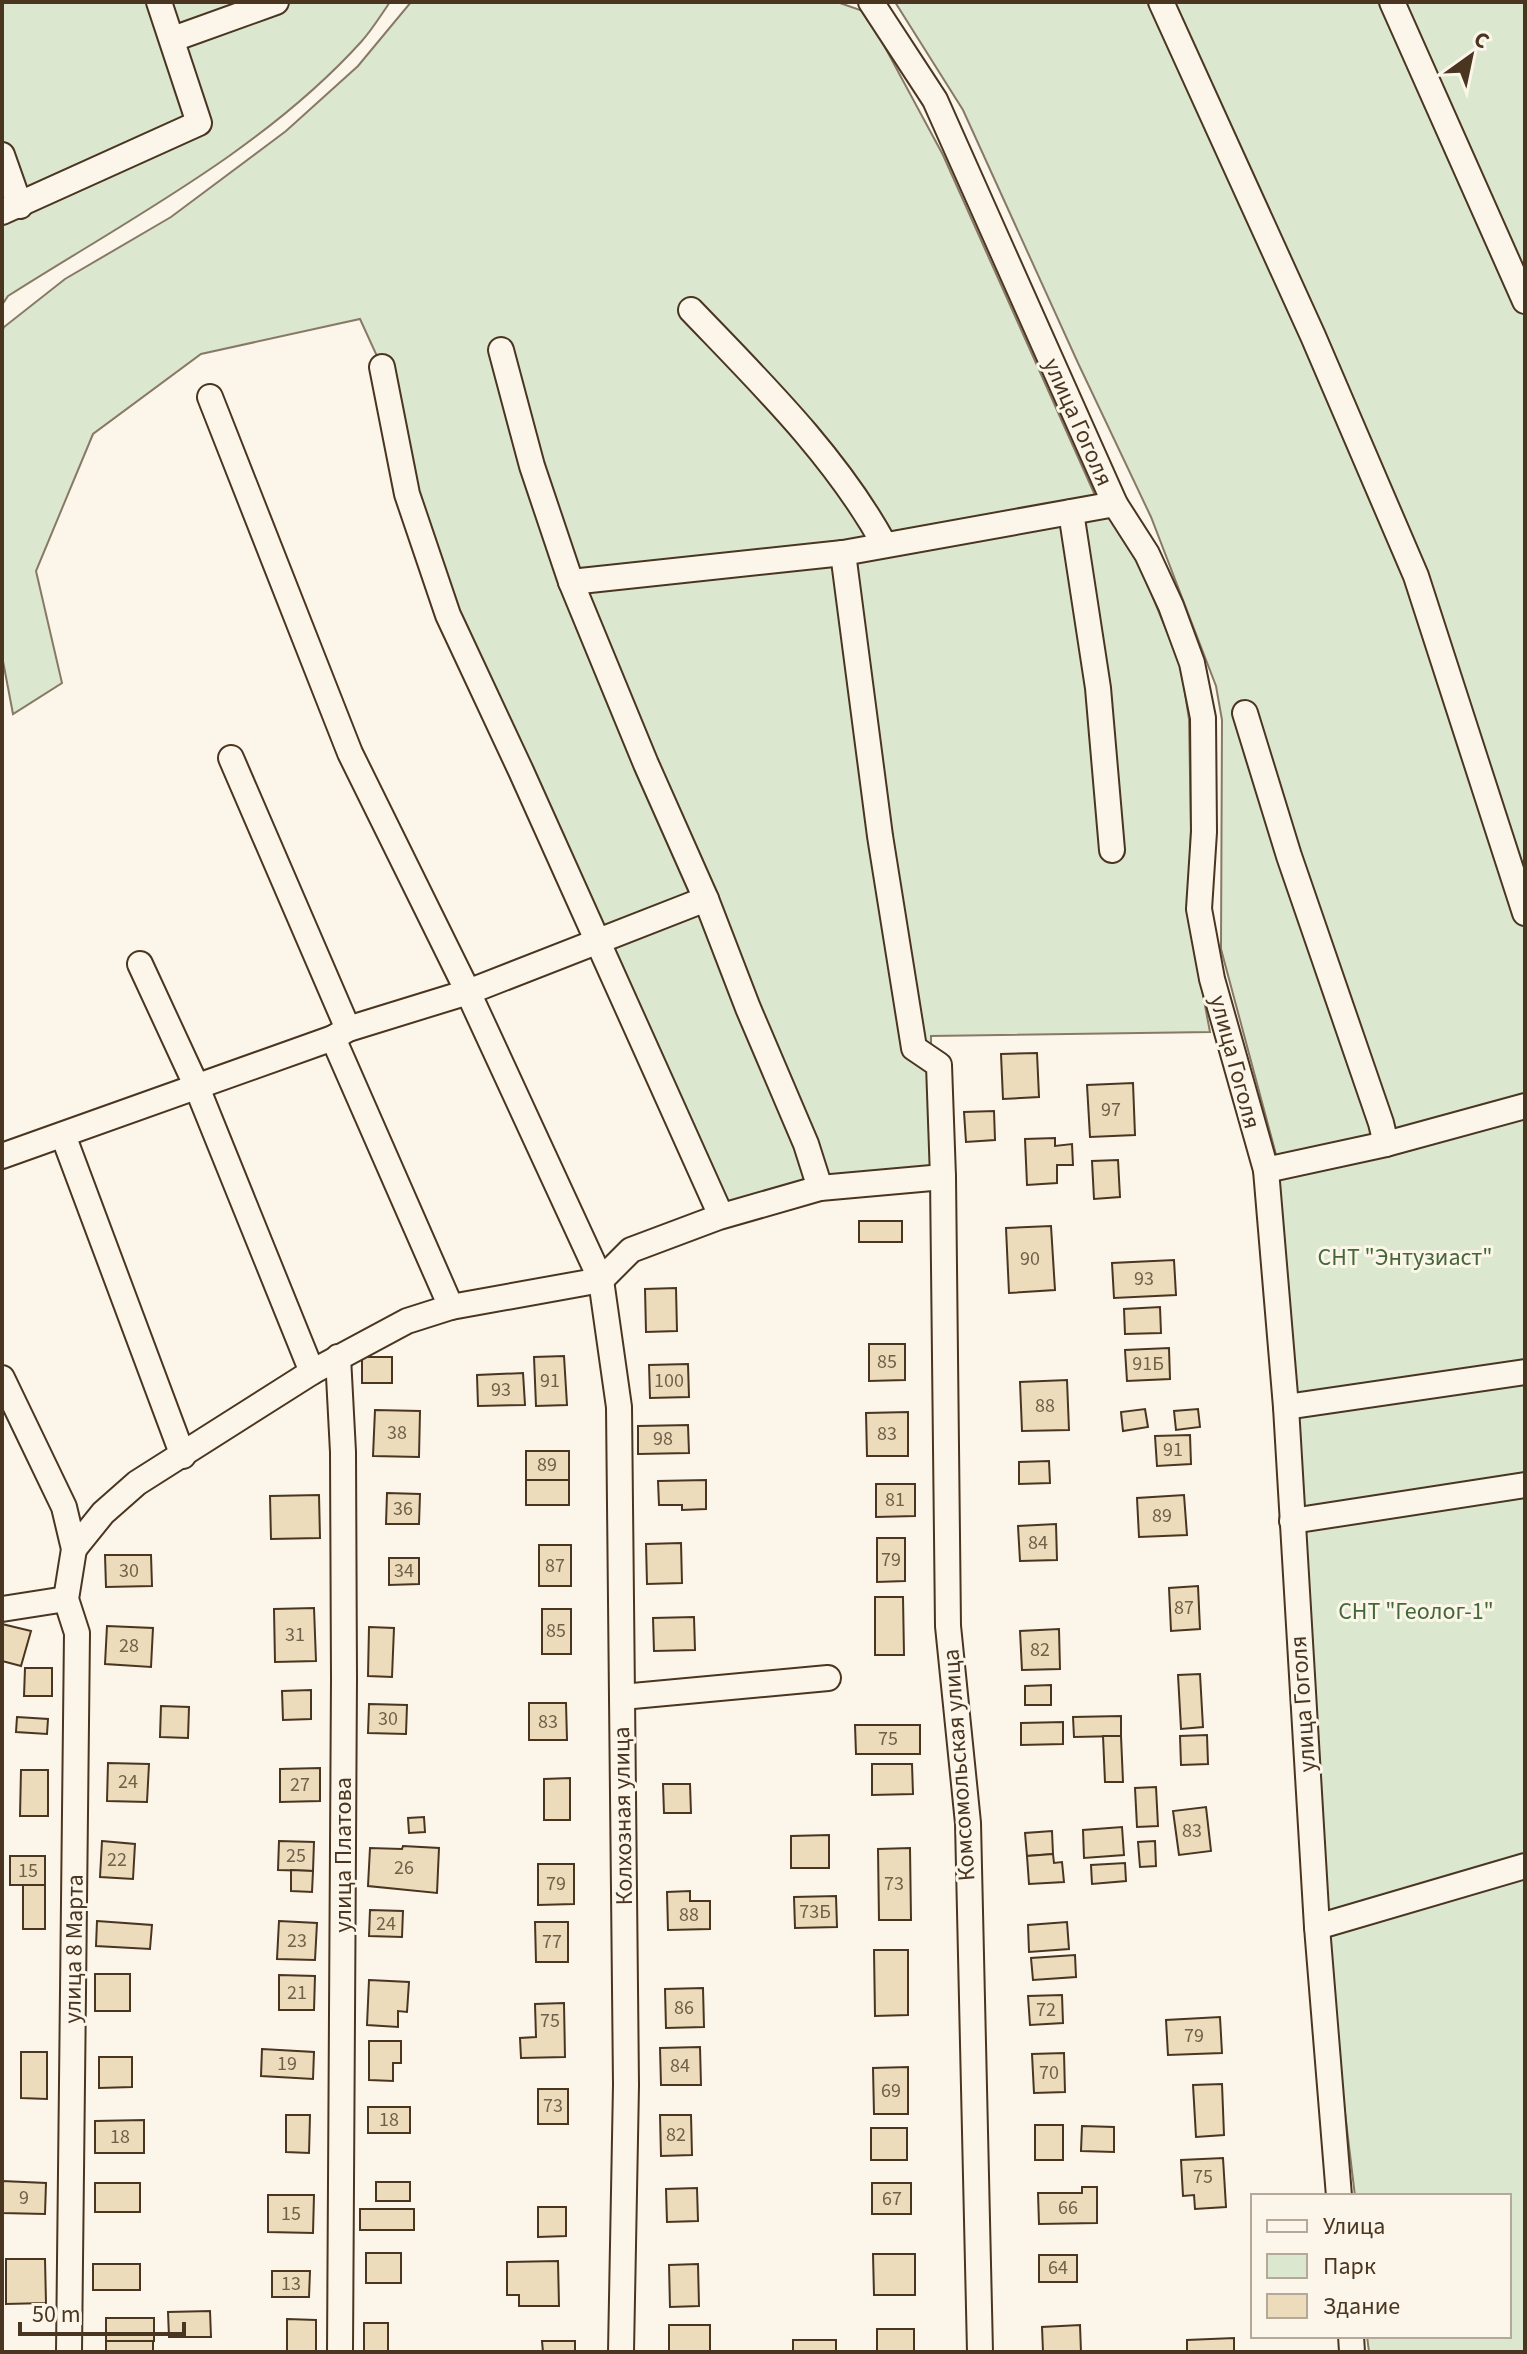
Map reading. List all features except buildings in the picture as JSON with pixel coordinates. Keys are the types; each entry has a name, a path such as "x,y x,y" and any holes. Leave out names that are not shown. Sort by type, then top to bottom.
{"street":[{"path":"2,155 11,209 199,123 159,2"},
{"path":"173,39 276,2"},
{"name":"улица Гоголя","path":"871,2 935,100 1115,504 1147,554 1171,606 1192,663 1203,718 1204,832 1199,909 1212,979 1266,1170 1286,1407 1317,1927 1339,2194"},
{"path":"1161,2 1313,336 1416,576 1525,913"},
{"path":"1392,2 1525,301"},
{"path":"691,310 798,422 874,525 884,544"},
{"path":"501,350 532,466 571,582 706,899 806,1144 820,1188"},
{"path":"382,367 407,494 448,615 718,1209"},
{"name":"Колхозная улица","path":"210,397 350,753 468,992 601,1280 619,1407 626,2085 621,2352"},
{"path":"571,582 843,553 1115,504"},
{"path":"1071,512 1098,688 1112,850"},
{"name":"Комсомольская улица","path":"843,553 880,836 914,1048 939,1065 948,1626 968,1823 980,2352"},
{"path":"1245,713 1289,856 1386,1144"},
{"path":"231,758 451,1307"},
{"path":"2,1156 340,1034 468,992 706,899"},
{"path":"140,964 196,1085 312,1372"},
{"path":"1266,1170 1386,1144 1525,1106"},
{"path":"63,1135 183,1456"},
{"path":"74,1549 103,1513 137,1483 312,1372 407,1321 451,1307 601,1280 631,1250 719,1217 820,1188 943,1177"},
{"name":"улица Платова","path":"338,1357 343,1452 344,1678 340,2352"},
{"path":"1286,1407 1525,1372"},
{"path":"2,1378 64,1507 74,1549"},
{"path":"1292,1521 1525,1485"},
{"name":"улица 8 Марта","path":"69,2352 77,1633 66,1599 74,1549"},
{"path":"2,1609 66,1599"},
{"path":"622,1697 828,1678"},
{"path":"1317,1927 1525,1866"}],"green space":[{"path":"2,2 390,2 361,42 323,81 282,116 193,181 8,296 2,305"},
{"path":"411,2 837,2 866,12 943,155 1094,493 1138,561 1181,666 1189,719 1191,828 1188,915 1210,1032 931,1036 932,1168 718,1209 448,615 382,367 360,319 201,354 93,434 36,571 62,683 13,714 2,656 4,327 65,279 171,217 286,131 358,66"},
{"path":"895,2 1525,2 1525,2352 1369,2352 1367,2338 1511,2338 1511,2194 1355,2194 1321,1913 1303,1518 1278,1162 1221,949 1222,720 1216,686 1151,517 963,110"}],"park label":[{"name":"СНТ \"Энтузиаст\"","path":"1405,1257"},
{"name":"СНТ \"Геолог-1\"","path":"1416,1611"}]}
